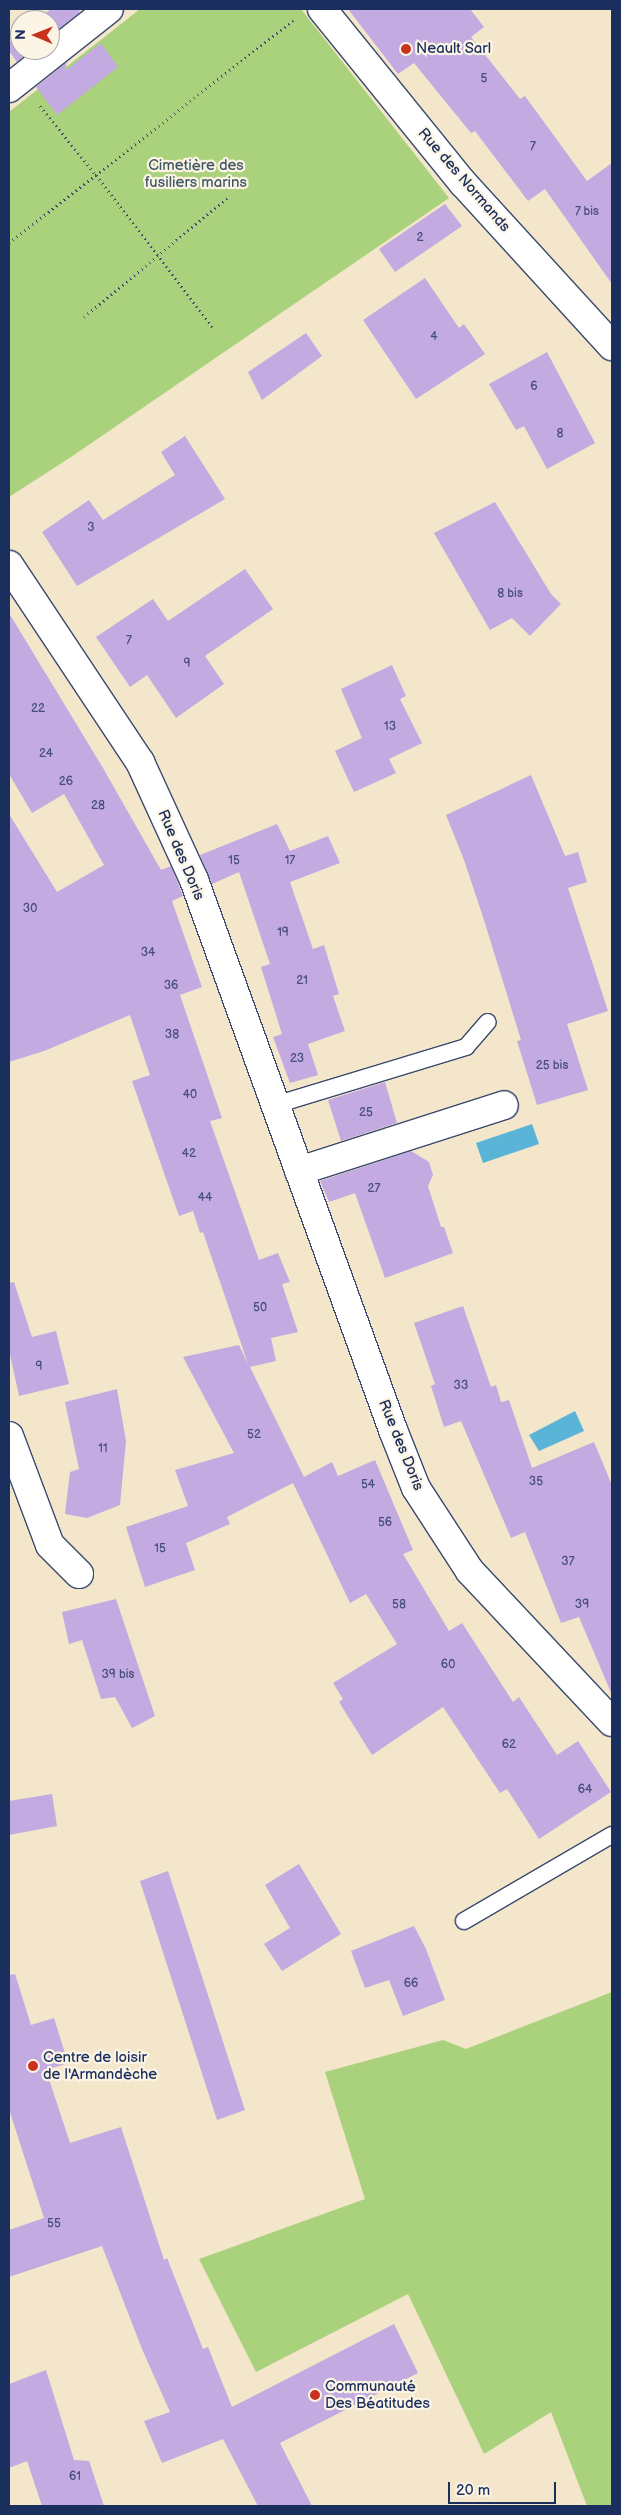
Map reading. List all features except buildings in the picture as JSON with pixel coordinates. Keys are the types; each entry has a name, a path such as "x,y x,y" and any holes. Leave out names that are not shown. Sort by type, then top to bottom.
{"street":[{"name":"Rue des Normands","path":"322,9 463,182 612,346"},
{"path":"14,84 105,10"},
{"name":"Rue des Doris","path":"9,565 140,762 194,880 393,1430 416,1488 470,1571 612,1722"},
{"path":"299,1171 504,1105"},
{"path":"9,1436 50,1545 79,1574"}],"lane":[{"path":"275,1105 466,1047 488,1022"},
{"path":"464,1921 612,1835"}],"path":[{"path":"9,244 293,19"},
{"path":"14,84 96,175 215,330"},
{"path":"84,317 228,197"}],"green space":[{"name":"Cimetière des fusiliers marins","path":"140,9 301,9 449,198 71,457 9,497 9,112"},
{"path":"612,1992 612,2506 587,2506 551,2412 484,2454 408,2294 256,2372 199,2259 365,2199 325,2072 443,2040 466,2049"}],"water":[{"path":"532,1124 539,1144 483,1163 476,1143"},
{"path":"575,1411 584,1431 539,1451 529,1435"}],"place":[{"name":"Neault Sarl","path":"406,49"},
{"name":"Centre de loisir de l'Armandèche","path":"33,2066"},
{"name":"Communauté Des Béatitudes","path":"315,2395"}]}
